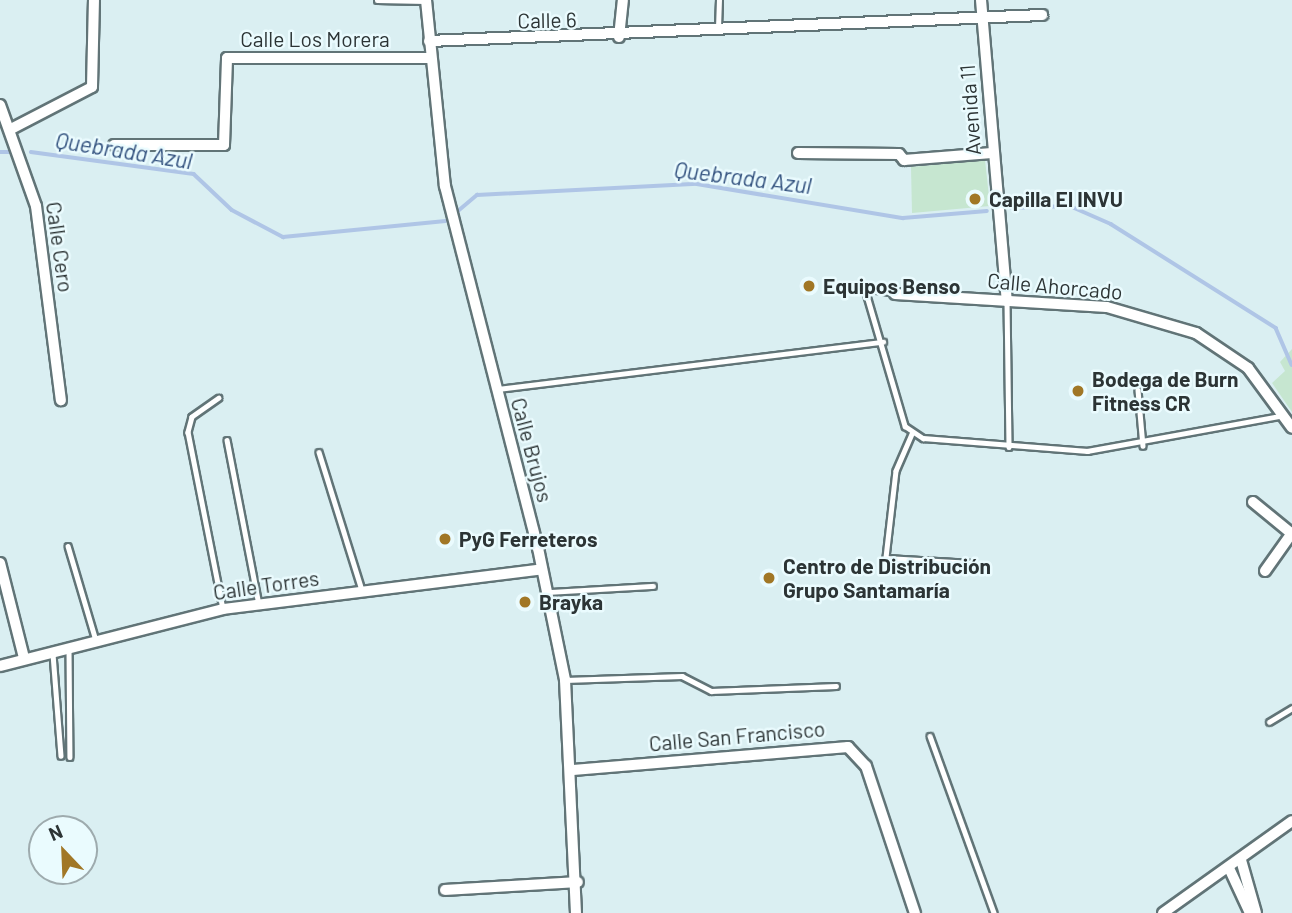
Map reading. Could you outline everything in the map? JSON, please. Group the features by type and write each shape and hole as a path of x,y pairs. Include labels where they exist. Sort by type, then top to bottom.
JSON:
{"street":[{"path":"11,129 92,87 94,0"},
{"path":"619,37 623,0"},
{"name":"Avenida 11","path":"981,0 992,153 1007,301"},
{"name":"Calle Brujos","path":"426,1 445,187 542,569 565,680 573,770 578,882 576,913"},
{"name":"Calle 6","path":"429,41 619,37 1042,15"},
{"name":"Calle Los Morera","path":"114,145 224,145 227,58 431,58"},
{"name":"Calle Cero","path":"0,106 11,129 36,206 61,400"},
{"path":"798,153 899,154 904,160 992,153"},
{"name":"Calle Ahorcado","path":"895,293 1107,307 1196,333 1248,368 1292,428"},
{"path":"1253,502 1292,534 1265,570"},
{"path":"0,563 24,658"},
{"name":"Calle Torres","path":"0,666 95,637 223,609 542,569"},
{"name":"Calle San Francisco","path":"573,770 848,747 866,766 915,913"},
{"path":"1163,913 1241,860 1292,821"},
{"path":"1241,860 1253,913"},
{"path":"1229,868 1253,913"},
{"path":"445,890 578,882"}],"lane":[{"path":"377,0 426,1"},
{"path":"717,32 719,0"},
{"path":"895,293 865,289 912,434 896,471 886,558 972,563"},
{"path":"1007,301 1009,447"},
{"path":"496,389 883,342"},
{"path":"1138,390 1143,446"},
{"path":"219,398 192,417 188,432 223,609"},
{"path":"912,434 1009,447 1087,451 1143,446 1280,415"},
{"path":"227,440 260,604"},
{"path":"319,452 362,591"},
{"path":"68,546 95,637"},
{"path":"547,592 653,586"},
{"path":"69,645 70,757"},
{"path":"53,650 61,756"},
{"path":"565,680 681,676 711,691 836,686"},
{"path":"1269,722 1292,708"},
{"path":"930,736 994,913"}],"green space":[{"path":"985,160 990,206 912,213 911,167"},
{"path":"1292,349 1292,412 1272,383 1285,371 1280,362"}],"waterway":[{"name":"Quebrada Azul","path":"0,152 9,152"},
{"name":"Quebrada Azul","path":"31,152 194,174 232,210 283,237 445,221"},
{"name":"Quebrada Azul","path":"458,211 477,195 697,184 903,218 987,211"},
{"name":"Quebrada Azul","path":"1011,208 1070,206 1111,224 1276,328 1292,365"}],"place":[{"name":"Capilla El INVU","path":"975,199"},
{"name":"Equipos Benso","path":"809,286"},
{"name":"Bodega de Burn Fitness CR","path":"1078,391"},
{"name":"PyG Ferreteros","path":"445,539"},
{"name":"Centro de Distribución Grupo Santamaría","path":"769,578"},
{"name":"Brayka","path":"525,602"}]}
